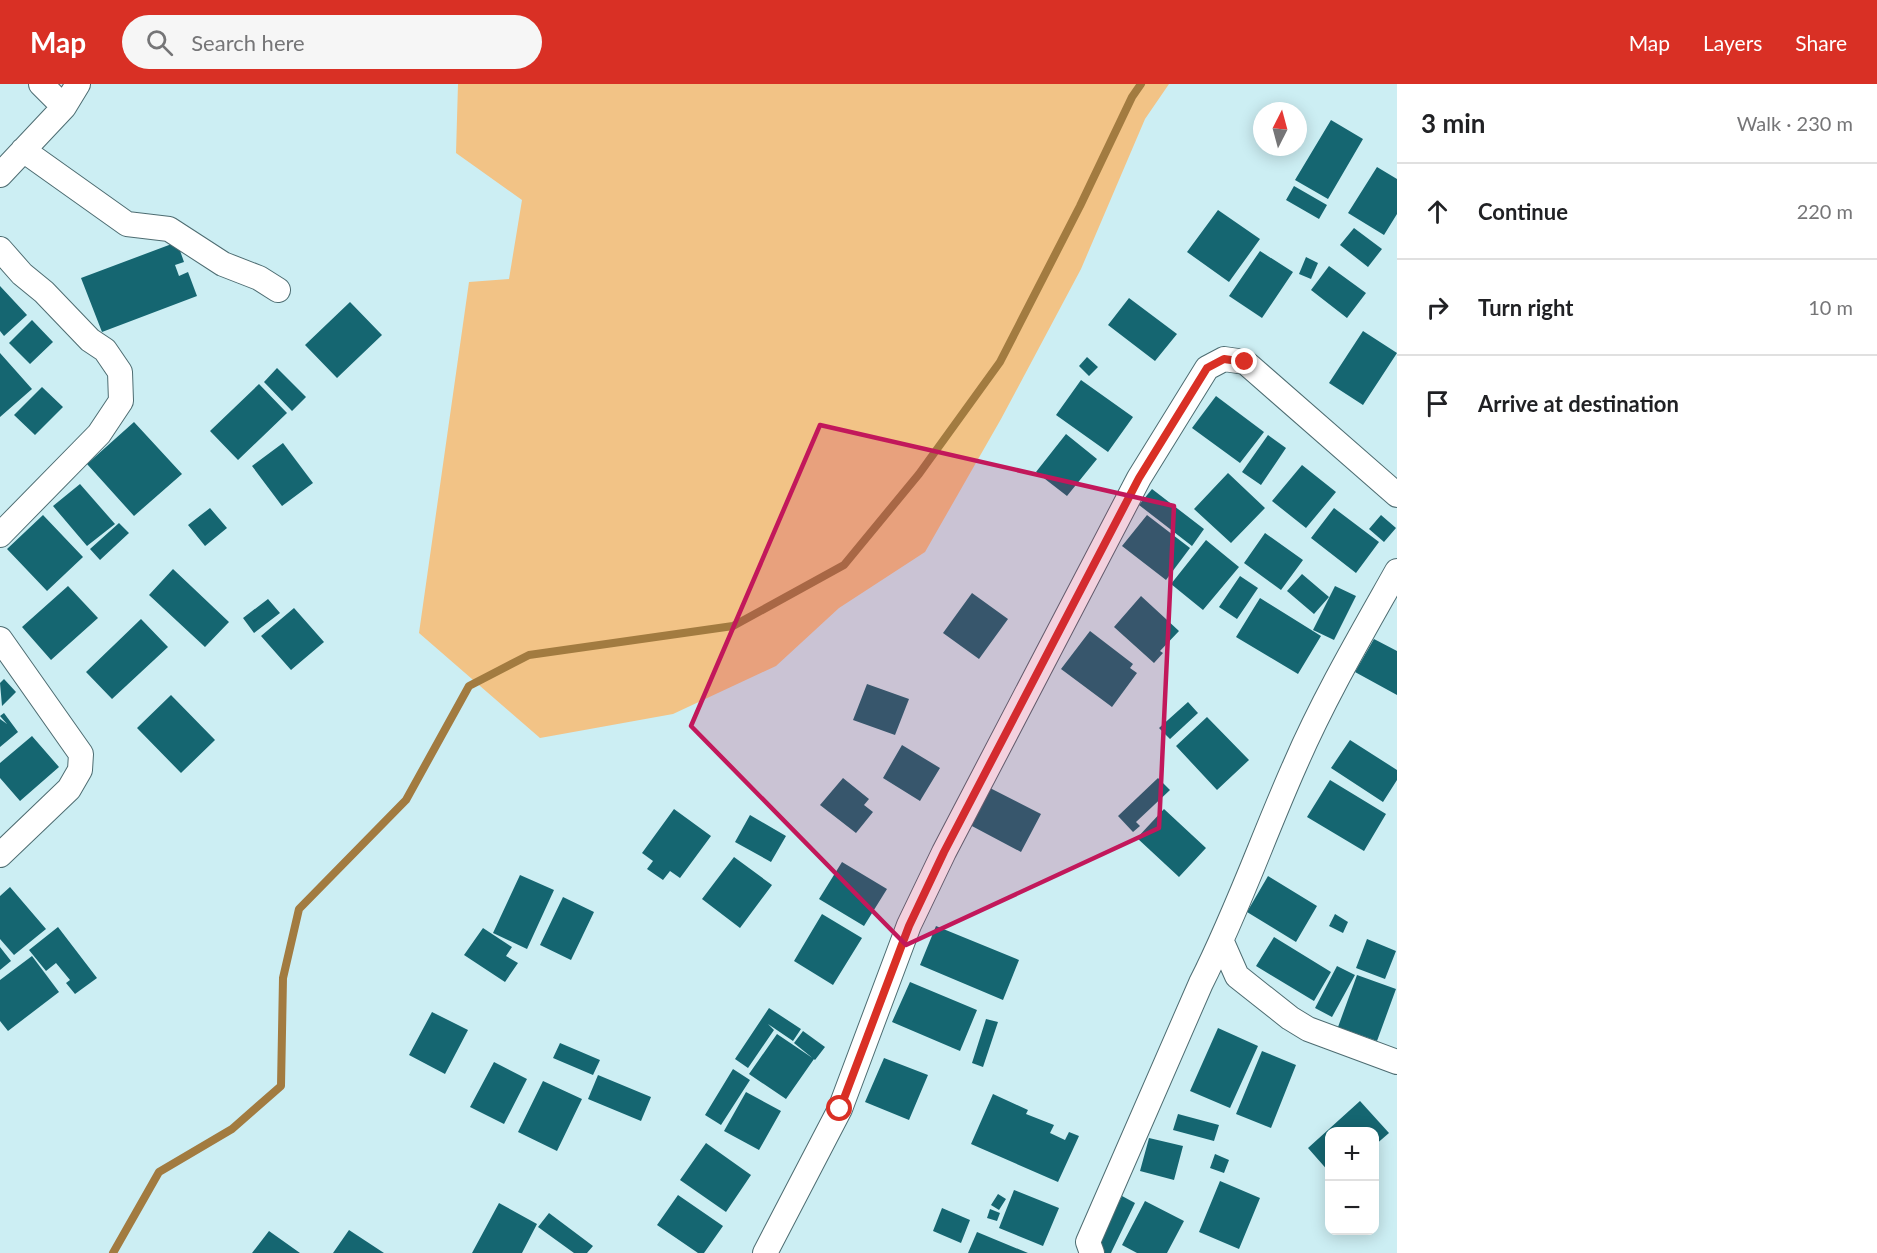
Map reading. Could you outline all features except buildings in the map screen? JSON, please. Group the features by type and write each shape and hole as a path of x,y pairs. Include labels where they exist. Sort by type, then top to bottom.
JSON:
{"street":[{"path":"41,84 64,107"},
{"path":"0,175 64,107 78,84"},
{"path":"23,150 127,224 169,229 223,264 259,278 278,290"},
{"path":"0,249 22,274 44,292 90,340 105,350 120,372 121,401 99,434 0,535"},
{"path":"765,1253 840,1109 909,926 944,852 1139,478 1207,368 1224,359 1245,362 1397,495"},
{"path":"1092,1253 1088,1242 1201,983 1222,942 1295,765 1326,698 1397,571"},
{"path":"0,639 81,754 80,770 69,789 0,855"},
{"path":"1222,942 1238,976 1290,1018 1308,1029 1397,1062"},
{"path":"1201,983 1238,976"}],"highlighted area":[{"path":"820,425 1174,506 1159,828 906,945 691,726"}],"shaded area":[{"path":"458,84 1169,84 1145,119 1081,269 1001,419 925,552 839,608 776,666 673,714 540,738 419,633 469,282 509,279 522,200 456,153"}],"waterway":[{"path":"113,1253 159,1172 232,1129 281,1086 283,978 299,909 406,800 469,686 529,655 733,626 844,565 919,474 1000,362 1080,206 1132,97 1141,84"}],"route":[{"path":"840,1109 909,926 944,852 1005,731 1139,478 1207,368 1224,359 1245,362"}]}
